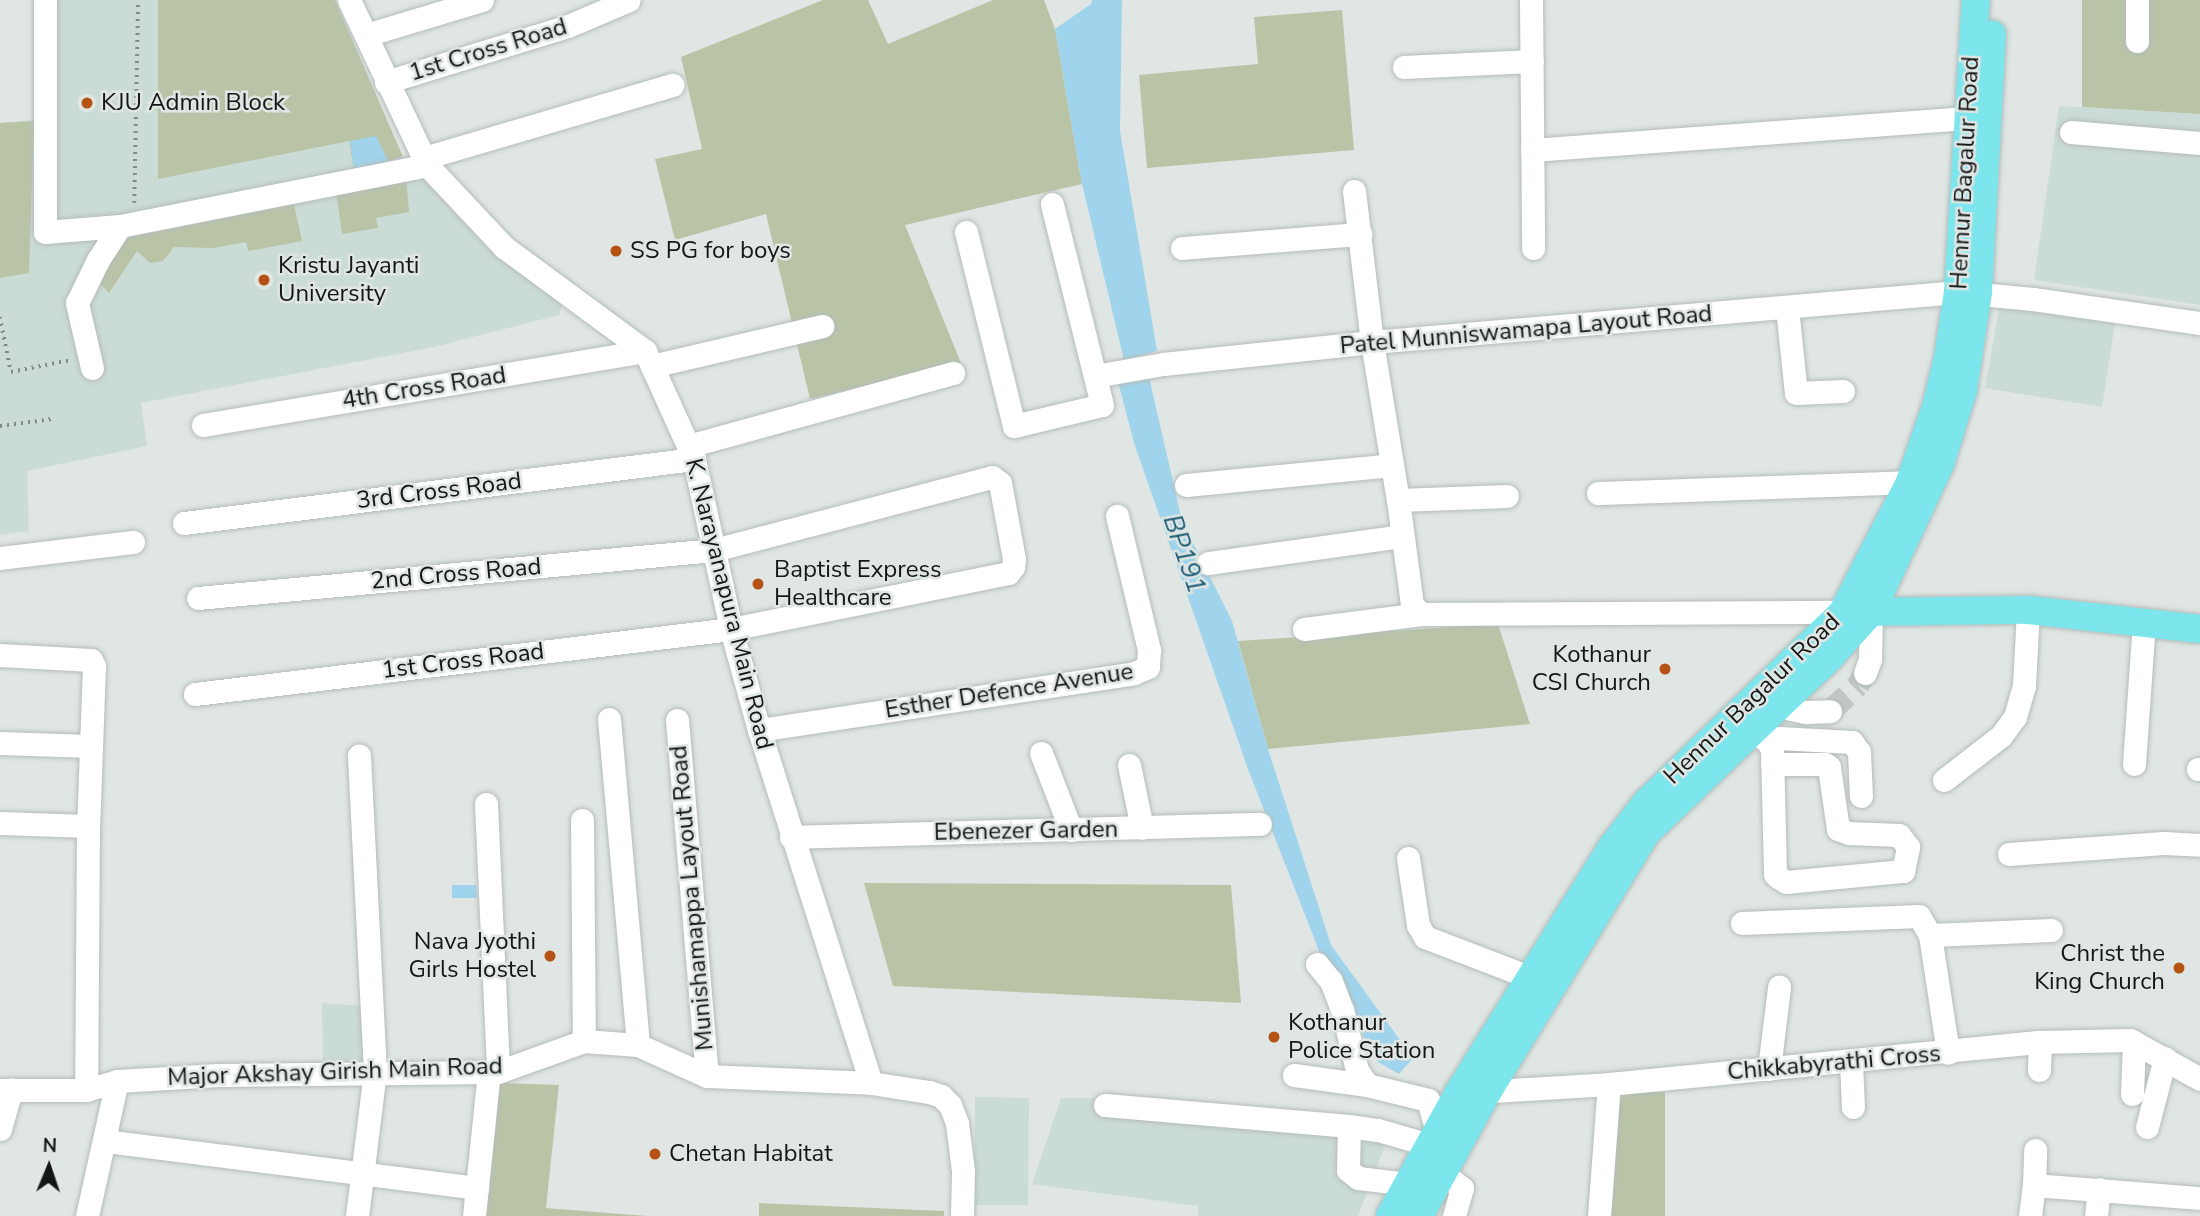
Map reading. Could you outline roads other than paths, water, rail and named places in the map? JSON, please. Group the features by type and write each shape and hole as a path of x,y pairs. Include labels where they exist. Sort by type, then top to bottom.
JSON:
{"main road":[{"name":"Hennur Bagalur Road","path":"1424,1174 1459,1093 1613,845 1646,803 1757,738 1777,706 1829,658 1940,464 1964,390 1968,292 1967,118 1976,0"},
{"name":"Hennur Bagalur Road","path":"1390,1216 1488,1091 1646,833 1757,738 1857,612 1910,482 1968,292 1994,0"},
{"path":"1857,612 2028,610 2200,629"}],"street":[{"path":"45,0 42,229 47,232 127,224 425,162 672,85"},
{"name":"K. Narayanapura Main Road","path":"349,0 425,162 503,247 649,359 691,453 731,629 759,730 871,1083"},
{"path":"366,36 482,0"},
{"name":"1st Cross Road","path":"386,82 568,26 629,0"},
{"path":"1531,0 1533,248"},
{"path":"2137,0 2137,41"},
{"path":"1405,67 1532,61"},
{"path":"1532,150 1967,118"},
{"path":"2071,132 2200,143"},
{"path":"1354,191 1372,342 1412,605 1421,614"},
{"path":"966,232 1014,426 1102,405 1105,374 1052,204"},
{"path":"84,364 77,303 98,260 127,224"},
{"path":"1182,248 1360,234"},
{"name":"Patel Munniswamapa Layout Road","path":"1105,374 1372,342 1968,292 2200,323"},
{"path":"1787,308 1796,393 1843,391"},
{"name":"4th Cross Road","path":"203,425 649,359 822,326"},
{"name":"3rd Cross Road","path":"184,523 691,453 953,373"},
{"path":"1186,485 1392,465"},
{"name":"2nd Cross Road","path":"198,598 714,550 980,479 992,477 1000,483 1014,559 1013,567 1008,573 731,629"},
{"path":"1598,493 1910,482"},
{"path":"1398,500 1507,496"},
{"name":"Esther Defence Avenue","path":"759,730 1134,673 1148,667 1149,650 1117,516"},
{"path":"1208,563 1402,536"},
{"path":"0,558 133,542"},
{"path":"1944,780 2001,736 2015,718 2024,686 2028,610"},
{"path":"1304,629 1421,614 1857,612 1870,659 1866,673"},
{"path":"2134,764 2144,622"},
{"name":"1st Cross Road","path":"195,694 731,629"},
{"path":"0,655 91,660 94,666 88,826 86,1090"},
{"path":"1777,706 1806,712 1830,711"},
{"path":"609,719 638,1045"},
{"name":"Munishamappa Layout Road","path":"677,720 707,1076"},
{"path":"1757,738 1829,767 1838,829 1842,832 1899,835 1908,847 1903,871 1885,875 1781,880 1775,874 1757,738"},
{"path":"1757,738 1852,742 1859,752 1861,796"},
{"path":"0,743 90,746"},
{"path":"1041,754 1071,830"},
{"path":"357,1216 375,1072 359,755"},
{"path":"1129,765 1142,828"},
{"path":"474,1216 494,1072 486,804"},
{"path":"582,820 584,1041"},
{"path":"0,824 88,826"},
{"name":"Ebenezer Garden","path":"791,837 1260,824"},
{"path":"2009,854 2164,843 2200,845"},
{"path":"1408,858 1418,925 1425,937 1532,978"},
{"path":"1742,923 1919,916 1930,935 1948,1053"},
{"path":"1930,935 2051,930"},
{"path":"1317,964 1331,981 1342,1009 1357,1070 1367,1085"},
{"path":"1769,1069 1779,987"},
{"name":"Major Akshay Girish Main Road","path":"6,1090 86,1090 117,1082 218,1068 494,1072 584,1041 638,1045 707,1076 871,1083"},
{"path":"2039,1070 2040,1042"},
{"name":"Chikkabyrathi Cross","path":"1459,1093 1609,1084 2040,1042 2134,1042 2199,1076"},
{"path":"2133,1094 2134,1042"},
{"path":"2147,1127 2165,1058"},
{"path":"1851,1062 1853,1107"},
{"path":"1294,1075 1367,1085 1428,1100 1424,1174"},
{"path":"87,1216 106,1141 117,1082"},
{"path":"871,1083 929,1092 941,1096 950,1105 957,1123 961,1159 962,1216"},
{"path":"1599,1216 1609,1084"},
{"path":"0,1129 6,1090"},
{"path":"1105,1105 1377,1130 1424,1174 1462,1188 1454,1216"},
{"path":"1349,1126 1348,1170 1357,1178 1424,1174"},
{"path":"106,1141 477,1188"},
{"path":"2030,1216 2035,1150"},
{"path":"2034,1185 2200,1198"},
{"path":"2096,1216 2099,1189"}],"water":[{"path":"1092,0 1122,0 1120,131 1157,351 1124,360 1082,184 1055,29 1091,4"},
{"path":"376,136 388,161 354,170 350,141"},
{"name":"BP191","path":"1149,377 1182,521 1232,621 1268,749 1331,945 1413,1058 1399,1074 1378,1062 1323,961 1248,769 1135,446 1118,382"},
{"path":"452,885 476,885 477,898 452,898"}],"tunnel":[{"path":"1830,711 1858,685 1865,673"}],"place":[{"name":"KJU Admin Block","path":"87,103"},
{"name":"SS PG for boys","path":"616,251"},
{"name":"Kristu Jayanti University","path":"264,280"},
{"name":"Baptist Express Healthcare","path":"758,584"},
{"name":"Kothanur CSI Church","path":"1665,669"},
{"name":"Nava Jyothi Girls Hostel","path":"550,956"},
{"name":"Christ the King Church","path":"2179,968"},
{"name":"Kothanur Police Station","path":"1274,1037"},
{"name":"Chetan Habitat","path":"655,1154"}]}
